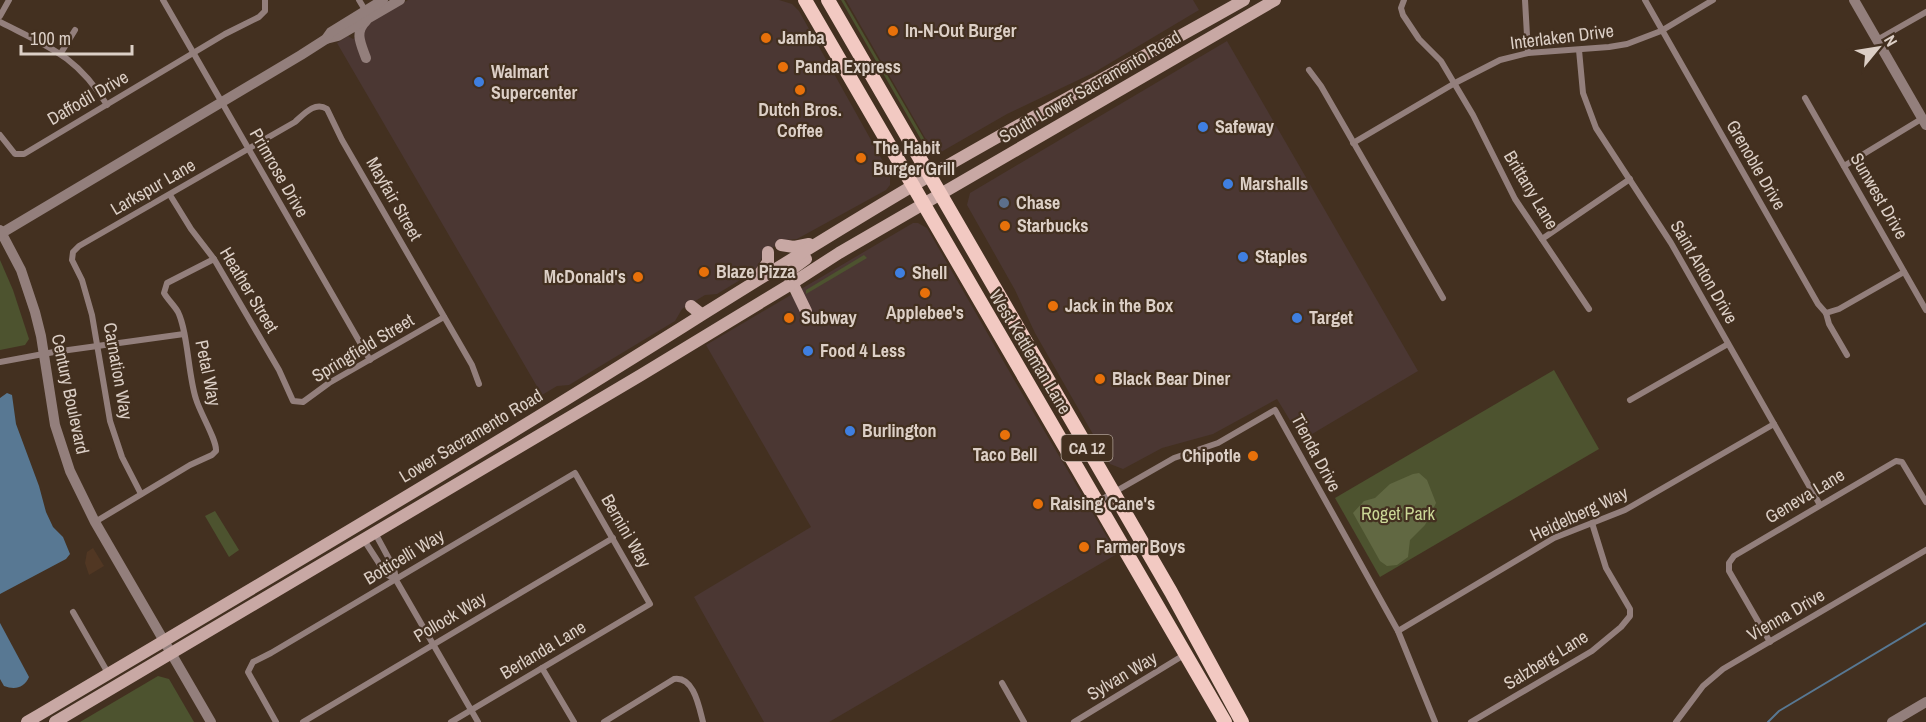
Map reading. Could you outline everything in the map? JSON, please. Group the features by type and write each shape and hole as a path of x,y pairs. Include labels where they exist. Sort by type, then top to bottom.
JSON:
{"main road":[{"name":"West Kettleman Lane","path":"805,0 1225,722"},
{"name":"West Kettleman Lane","path":"828,0 1113,492 1242,722"},
{"name":"South Lower Sacramento Road","path":"930,176 1011,128 1098,83 1244,0"},
{"name":"South Lower Sacramento Road","path":"922,204 1275,0"},
{"name":"Lower Sacramento Road","path":"27,722 448,471 697,307 748,285 930,176"},
{"name":"Lower Sacramento Road","path":"55,722 791,285 839,253 922,204"},
{"path":"781,245 794,247 806,245 830,236"},
{"path":"806,311 791,285 789,276 791,270 822,248 830,236"},
{"path":"748,285 759,276 768,262 768,252"}],"street":[{"path":"0,16 9,0"},
{"name":"Primrose Drive","path":"163,0 370,360"},
{"name":"Daffodil Drive","path":"0,135 12,151 19,155 28,152 240,25 259,17 266,11 265,0"},
{"path":"359,0 367,15"},
{"path":"338,36 383,0"},
{"path":"326,39 331,32 400,0"},
{"name":"Brittany Lane","path":"1404,0 1401,8 1403,15 1419,39 1438,57 1455,83 1512,193 1589,309"},
{"path":"1525,0 1528,53"},
{"name":"Grenoble Drive","path":"1645,0 1818,304 1827,313 1829,324 1847,355"},
{"name":"Interlaken Drive","path":"1353,143 1455,83 1500,60 1528,53 1627,44 1661,31 1713,0"},
{"path":"1844,166 1925,120 1854,0"},
{"path":"1876,40 1926,12"},
{"path":"1,232 326,39 351,35 366,58 358,34 367,15"},
{"path":"0,22 61,54 83,71 107,105"},
{"path":"61,54 75,30"},
{"name":"Saint Anton Drive","path":"1579,50 1583,93 1592,120 1671,243 1820,505"},
{"path":"1309,70 1321,86 1443,298"},
{"name":"Sunwest Drive","path":"1805,98 1926,310"},
{"name":"Mayfair Street","path":"248,149 295,122 315,106 327,109 342,140 472,365 479,384"},
{"name":"Larkspur Lane","path":"73,252 79,246 248,149"},
{"path":"1542,239 1630,179"},
{"name":"Heather Street","path":"171,195 191,229 214,259 279,370 290,396 297,402"},
{"name":"Century Boulevard","path":"1,232 28,290 44,354 52,409 70,471 95,522 212,722"},
{"name":"Carnation Way","path":"73,252 72,260 82,280 90,305 105,402 112,429 122,457 141,494"},
{"name":"Petal Way","path":"141,494 216,451 215,442 203,420 190,381 184,334 178,312 167,298 165,288 172,280 214,259"},
{"path":"1827,313 1839,309 1904,272"},
{"name":"Springfield Street","path":"297,402 303,402 329,383 444,317"},
{"path":"0,362 184,334"},
{"path":"1630,400 1728,344"},
{"name":"Tienda Drive","path":"1097,502 1174,458 1218,443 1275,411 1398,631 1435,722"},
{"name":"Heidelberg Way","path":"1398,631 1554,538 1632,506 1774,424"},
{"name":"Geneva Lane","path":"1770,642 1729,571 1729,563 1734,556 1892,462 1899,461 1906,467 1926,502"},
{"name":"Bernini Way","path":"575,473 650,604"},
{"name":"Botticelli Way","path":"276,722 248,672 253,662 575,473"},
{"path":"95,522 141,494"},
{"name":"Salzberg Lane","path":"1471,722 1592,651 1621,627 1630,616 1630,609 1606,568 1592,523"},
{"path":"369,536 386,574 396,580"},
{"path":"369,536 394,567 396,580 478,722"},
{"name":"Pollock Way","path":"303,722 613,538"},
{"name":"Vienna Drive","path":"1676,722 1712,677 1926,550"},
{"name":"Berlanda Lane","path":"451,722 650,604"},
{"path":"73,612 108,674"},
{"name":"Sylvan Way","path":"1074,722 1184,655"},
{"path":"542,668 574,722"},
{"path":"604,722 675,679 681,678 691,688 703,722"},
{"path":"1002,683 1024,722"},
{"path":"1892,722 1926,702"}],"shaded area":[{"path":"408,0 779,0 792,4 799,11 890,174 890,185 886,190 797,239 786,240 765,252 755,271 717,294 705,295 682,309 675,321 569,385 557,386 542,395 337,43 348,36 353,39 360,34 363,26"},
{"path":"846,0 1193,0 1199,10 1095,72 1007,114 941,152 932,150"},
{"path":"1227,41 1418,371 1302,440 1277,399 1213,434 1162,448 1123,469 1110,464 1035,333 1015,290 967,205 970,193"},
{"path":"913,223 927,228 1117,554 829,722 764,722 694,597 811,527 706,345"},
{"path":"93,548 104,566 89,575 85,563 87,552"}],"green space":[{"path":"841,0 844,0 930,149 927,150"},
{"path":"864,255 867,258 806,294 806,290"},
{"path":"0,260 13,290 29,339 25,345 0,350"},
{"name":"Roget Park","path":"1554,370 1599,449 1380,577 1335,498"},
{"path":"1419,473 1427,480 1436,503 1425,525 1410,540 1408,557 1397,565 1387,566 1380,561 1353,513 1364,501 1375,498 1390,484"},
{"path":"215,511 239,550 229,557 205,516"},
{"path":"158,676 169,679 194,722 80,722"}],"water":[{"path":"7,393 12,395 16,424 46,512 53,527 63,537 70,554 66,559 0,594 0,398"},
{"path":"0,623 29,677 25,684 19,687 4,686 0,679"}],"waterway":[{"path":"1768,722 1779,711 1926,623"}],"place":[{"name":"In-N-Out Burger","path":"893,31"},
{"name":"Jamba","path":"766,38"},
{"name":"Panda Express","path":"783,67"},
{"name":"Walmart Supercenter","path":"479,82"},
{"name":"Dutch Bros. Coffee","path":"800,90"},
{"name":"Safeway","path":"1203,127"},
{"name":"The Habit Burger Grill","path":"861,158"},
{"name":"Marshalls","path":"1228,184"},
{"name":"Chase","path":"1004,203"},
{"name":"Starbucks","path":"1005,226"},
{"name":"Staples","path":"1243,257"},
{"name":"Blaze Pizza","path":"704,272"},
{"name":"Shell","path":"900,273"},
{"name":"McDonald's","path":"638,277"},
{"name":"Applebee's","path":"925,293"},
{"name":"Jack in the Box","path":"1053,306"},
{"name":"Subway","path":"789,318"},
{"name":"Target","path":"1297,318"},
{"name":"Food 4 Less","path":"808,351"},
{"name":"Black Bear Diner","path":"1100,379"},
{"name":"Burlington","path":"850,431"},
{"name":"Taco Bell","path":"1005,435"},
{"name":"Chipotle","path":"1253,456"},
{"name":"Raising Cane's","path":"1038,504"},
{"name":"Farmer Boys","path":"1084,547"}]}
